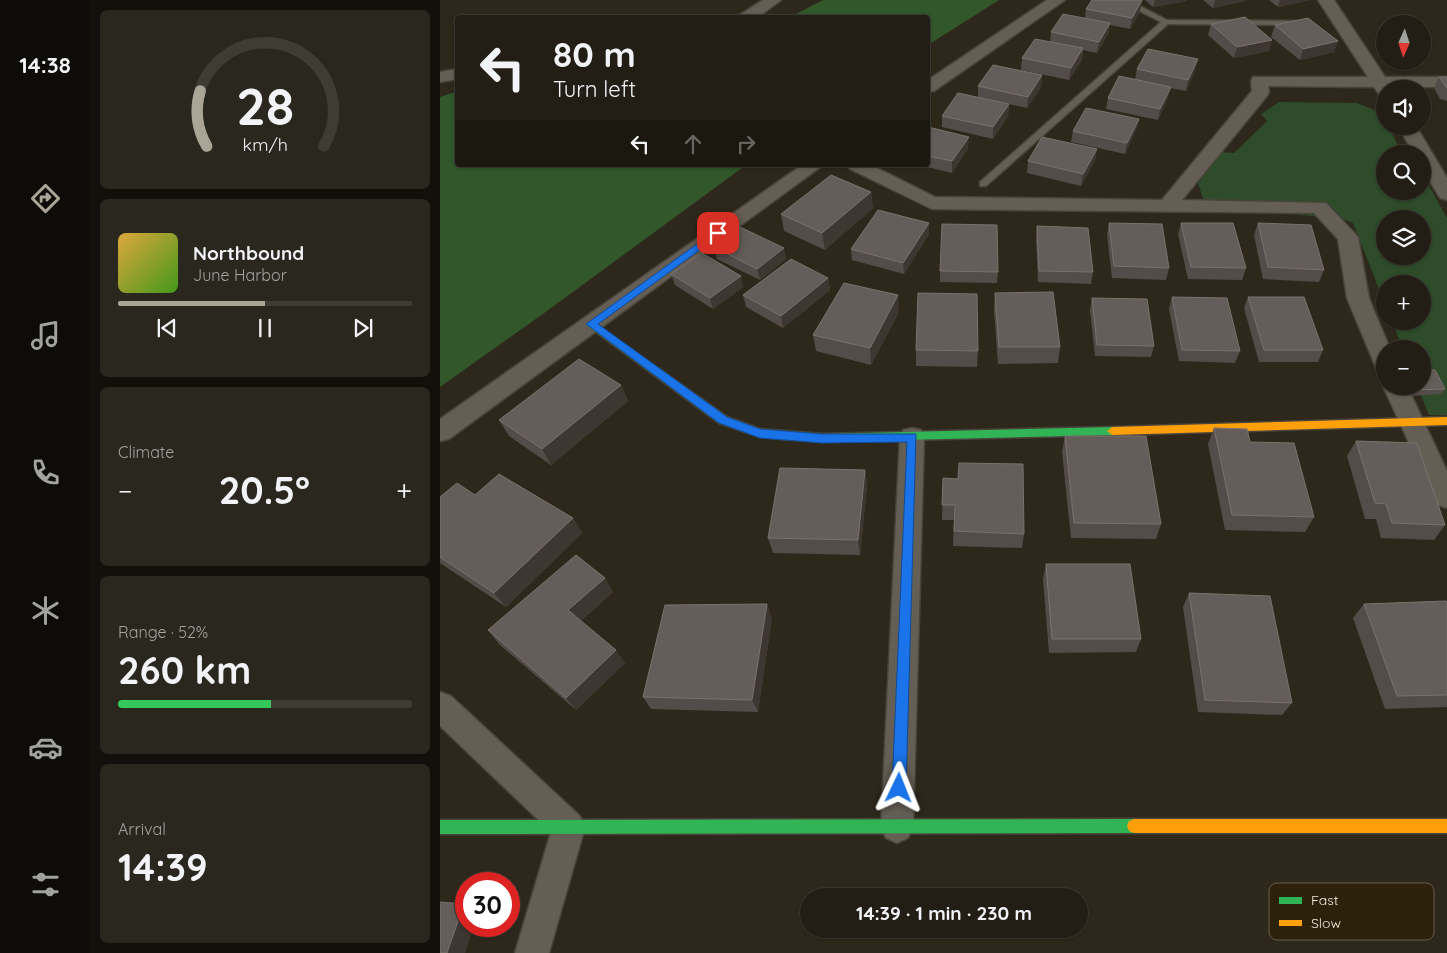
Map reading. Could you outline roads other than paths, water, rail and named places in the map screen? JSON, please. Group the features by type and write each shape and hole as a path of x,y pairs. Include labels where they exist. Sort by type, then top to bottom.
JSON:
{"street":[{"path":"750,15 773,0"},
{"path":"930,86 1057,0"},
{"path":"1326,0 1379,80"},
{"path":"440,77 455,74"},
{"path":"1167,206 1261,92 1259,81 1376,86"},
{"path":"1431,83 1447,82"},
{"path":"1412,135 1447,194"},
{"path":"440,432 811,167"},
{"path":"861,167 932,203 1319,207 1348,237 1358,298 1376,341"},
{"path":"591,324 723,420 760,433 822,438 912,437 1447,421"},
{"path":"1399,395 1447,498"},
{"path":"897,827 912,437"},
{"path":"440,706 569,827"},
{"path":"440,828 1447,826"},
{"path":"532,953 569,827"}],"lane":[{"path":"1122,0 1166,22 1300,23"},
{"path":"984,184 1166,22"}]}
